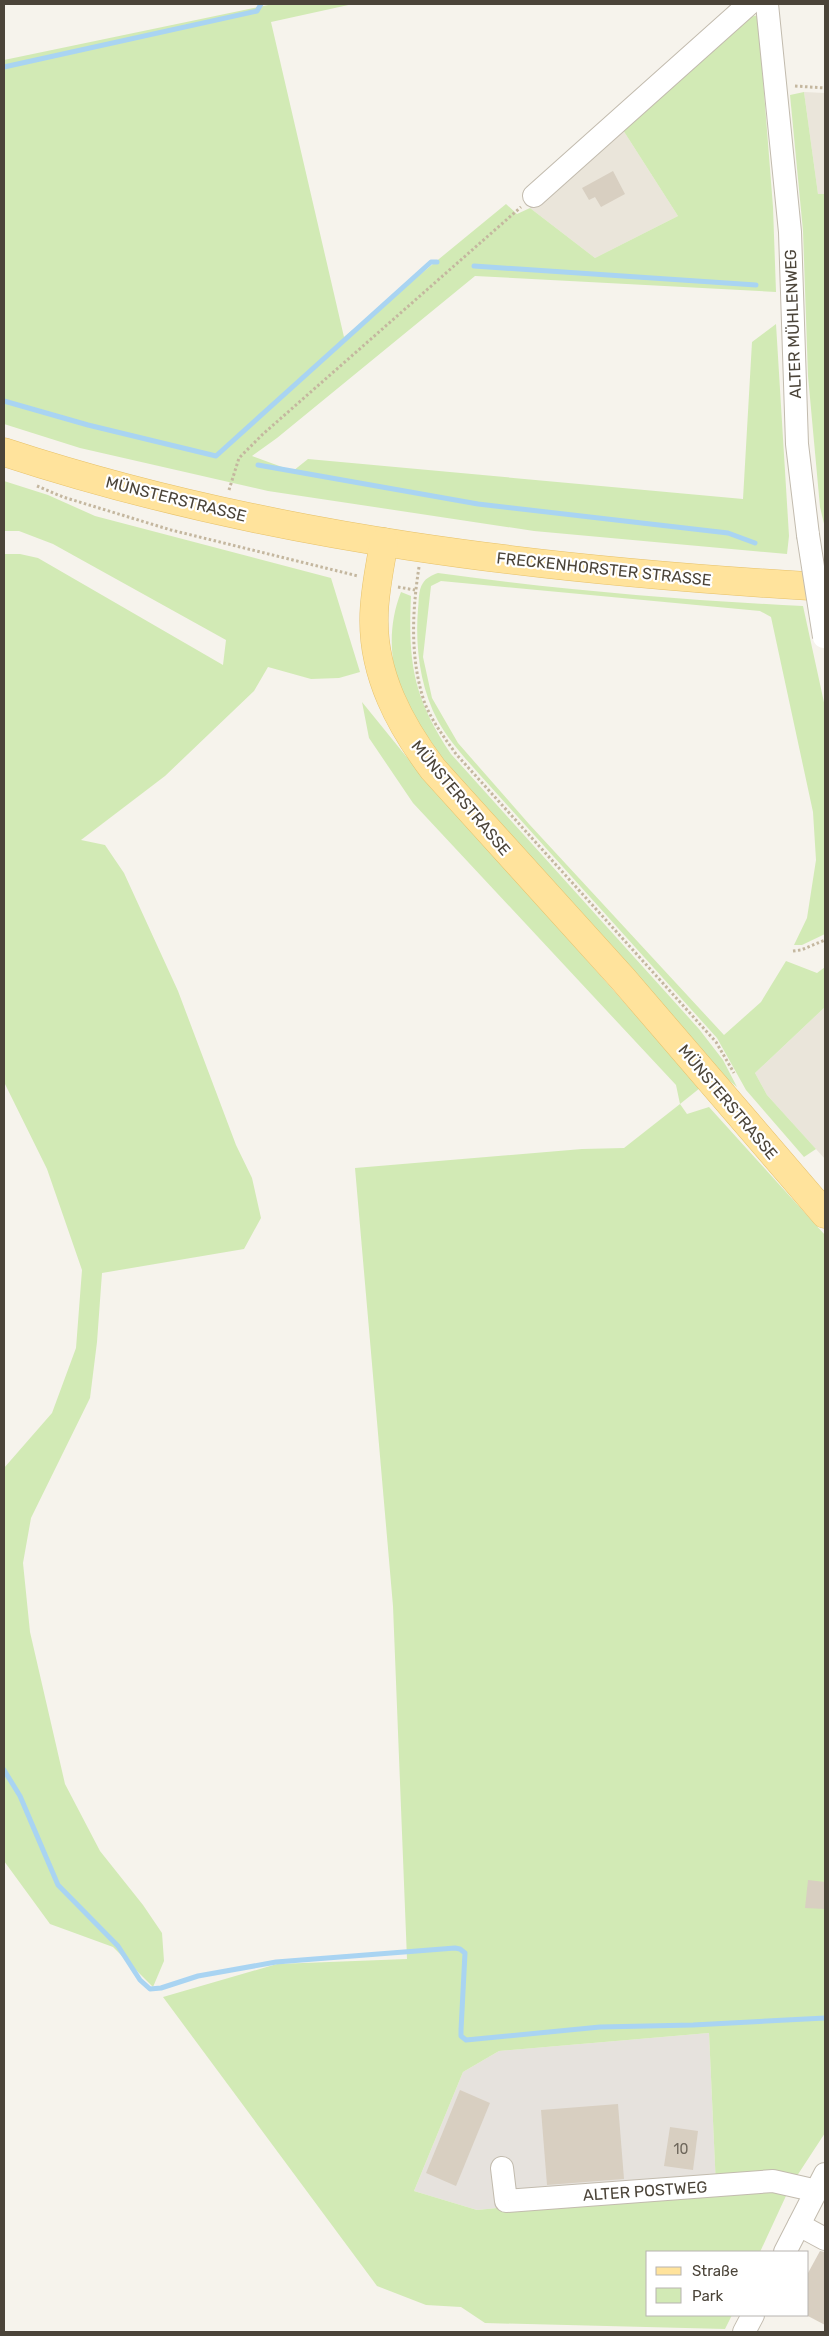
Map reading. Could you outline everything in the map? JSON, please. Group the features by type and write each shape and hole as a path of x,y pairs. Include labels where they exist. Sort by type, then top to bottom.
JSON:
{"main road":[{"name":"MÜNSTERSTRASSE","path":"4,452 51,468 222,513 384,542 377,580 374,618 376,652 396,713 413,742 433,769 623,979 825,1214"},
{"name":"FRECKENHORSTER STRASSE","path":"384,542 630,574 825,587"}],"street":[{"path":"534,196 749,4"},
{"name":"ALTER MÜHLENWEG","path":"767,4 777,85 790,232 798,444 808,535 824,640"},
{"name":"ALTER POSTWEG","path":"502,2168 506,2201 773,2181 821,2183 786,2251"},
{"path":"799,2225 825,2239"},
{"path":"744,2332 752,2316"}],"path":[{"path":"777,85 825,88"},
{"path":"222,513 239,458 263,434 534,196"},
{"path":"29,483 63,497 171,530 342,574 377,580 416,590"},
{"path":"422,548 416,590 414,658 424,702 438,729 462,761 716,1042 735,1075"},
{"path":"793,951 801,950 825,940"}],"shaded area":[{"path":"804,92 825,93 825,194 818,194"},
{"path":"623,130 678,216 595,258 530,208"},
{"path":"825,1007 825,1159 767,1095 755,1073"},
{"path":"709,2033 716,2187 477,2210 414,2191 463,2072 499,2051"}],"green space":[{"path":"273,4 353,4 271,22 344,337 506,204 517,214 530,208 595,258 678,216 623,130 747,18 758,15 773,207 776,292 475,276 277,438 252,456 293,471 308,459 743,499 752,342 776,324 789,536 787,554 534,531 268,491 80,448 4,424 4,60"},
{"path":"804,92 818,194 825,194 825,528 820,507 808,376 803,231 790,95"},
{"path":"4,481 48,495 95,516 331,578 360,672 339,678 311,679 268,667 254,691 165,776 81,840 105,845 124,873 178,991 236,1145 252,1178 261,1218 244,1249 102,1273 97,1342 90,1398 31,1518 23,1563 30,1632 65,1784 100,1851 143,1905 162,1933 164,1961 153,1987 113,1947 50,1924 4,1861 4,1468 52,1413 76,1348 82,1270 47,1169 4,1082 4,554 20,554 38,558 223,665 226,640 53,544 19,531 4,531"},
{"path":"438,573 620,594 803,606 825,707 825,934 802,945 794,945 807,918 816,860 813,812 771,617 760,611 441,581 431,586 423,657 432,698 458,743 529,824 724,1035 761,1002 786,961 817,973 825,967 825,1007 755,1073 767,1095 816,1149 804,1157 746,1090 717,1038 474,769 442,728 432,708 423,681 417,638 420,589 426,580"},
{"path":"401,592 411,596 412,660 421,697 438,734 451,754 699,1029 723,1060 737,1087 705,1061 462,787 432,746 406,702 400,689 393,662 393,619"},
{"path":"362,702 405,755 700,1088 680,1104 676,1085 413,803 369,738"},
{"path":"680,1104 687,1114 709,1107 825,1235 825,2133 791,2185 760,2251 646,2251 646,2316 732,2316 725,2329 485,2323 461,2307 426,2305 377,2286 163,1997 277,1964 407,1959 393,1606 355,1168 582,1149 624,1148","holes":["709,2033 716,2187 477,2210 414,2191 463,2072 499,2051"]}],"building":[{"path":"613,171 625,194 601,207 595,197 589,200 582,188"},
{"path":"808,1880 825,1882 825,1909 805,1908"},
{"path":"460,2090 490,2103 456,2186 426,2173"},
{"path":"618,2104 624,2179 547,2185 541,2110"},
{"path":"670,2127 698,2131 693,2170 664,2166"},
{"path":"820,2251 825,2252 825,2325 808,2316 809,2271"}],"waterway":[{"path":"4,67 257,11 261,4"},
{"path":"4,401 88,425 216,456 431,262 437,262"},
{"path":"474,266 756,285"},
{"path":"258,465 478,504 728,533 755,543"},
{"path":"4,1770 20,1796 58,1885 118,1946 140,1980 150,1989 161,1988 198,1976 276,1962 455,1948 465,1953 461,2036 466,2040 600,2027 693,2025 825,2018"}]}
